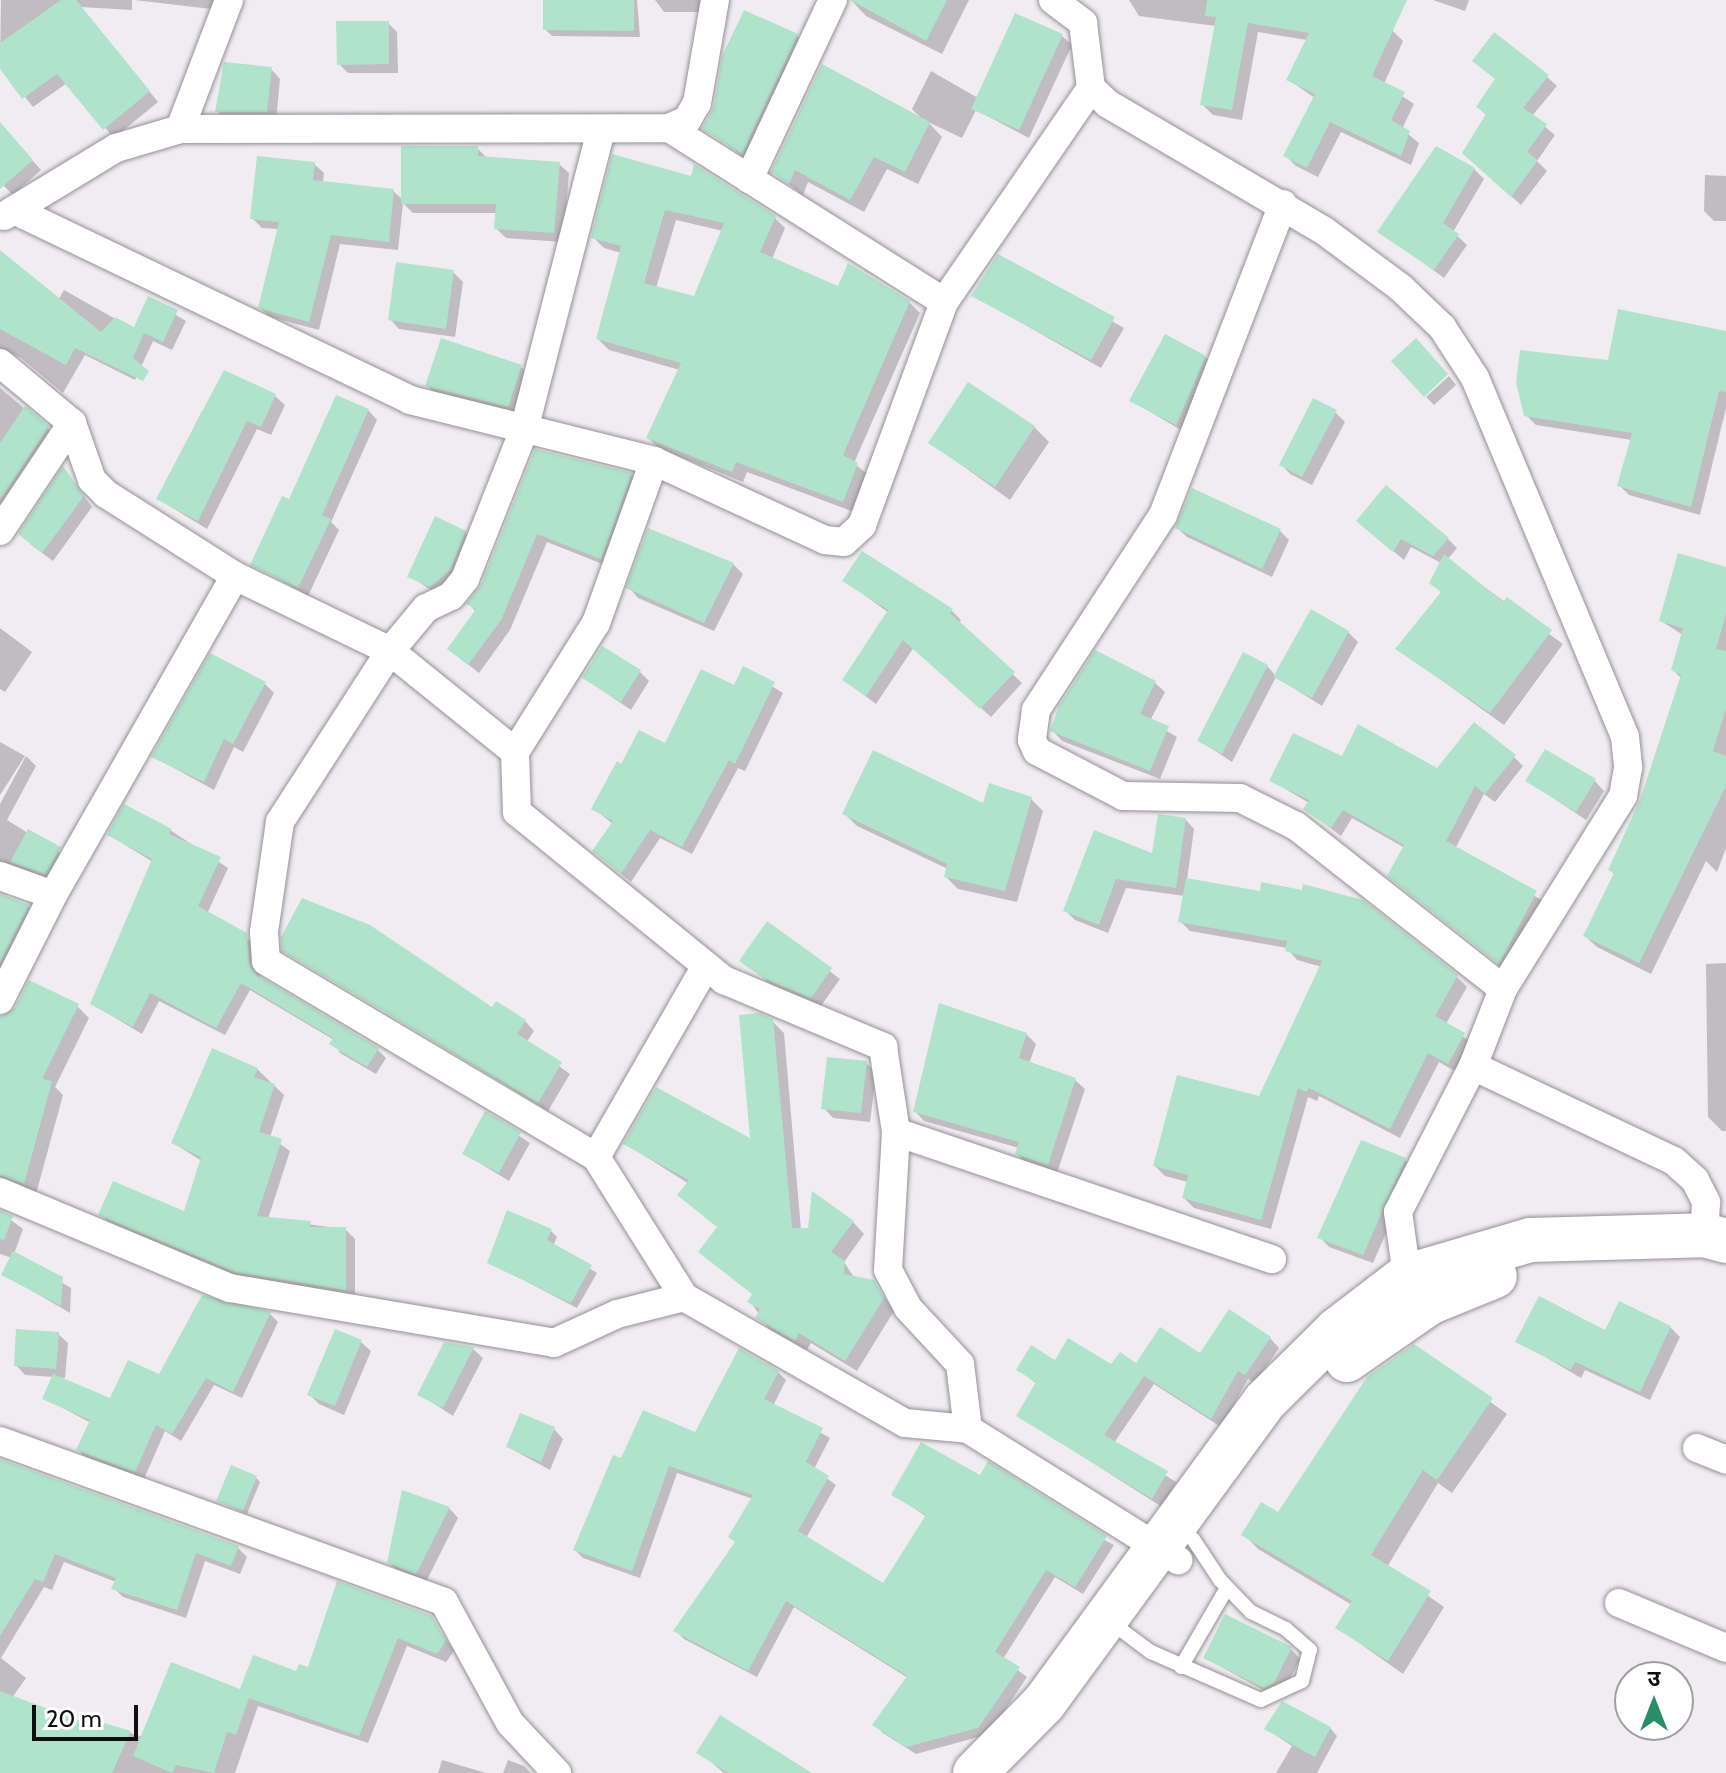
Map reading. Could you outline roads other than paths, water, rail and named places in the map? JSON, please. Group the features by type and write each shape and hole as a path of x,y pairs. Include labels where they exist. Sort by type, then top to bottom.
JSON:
{"main road":[{"path":"986,1772 1279,1426 1319,1384 1375,1337 1418,1290 1489,1278 1553,1260 1719,1247"},
{"path":"986,1772 1059,1721 1124,1632 1176,1549"}],"street":[{"path":"180,129 229,0"},
{"path":"7,214 116,148 180,129 669,128 687,120 697,103 715,0"},
{"path":"749,179 833,0"},
{"path":"7,214 410,400 654,461 825,540 855,536 944,302 1091,88 1086,12 1053,0"},
{"path":"1091,88 1108,104 1283,204 1401,288 1442,327 1475,378 1625,737 1628,768 1623,796 1503,989 1473,1066 1398,1212 1418,1290"},
{"path":"669,128 944,302"},
{"path":"601,130 524,430 465,579 451,596 426,608 390,651 280,822 264,932 266,961 596,1157 684,1297 905,1423 968,1429 1176,1549"},
{"path":"1283,204 1163,515 1036,710 1032,740 1037,751 1123,796 1240,798 1296,826 1503,989"},
{"path":"0,363 72,423 92,480 106,494 235,576 390,651 515,752"},
{"path":"0,531 72,423"},
{"path":"654,461 596,623 515,752 517,812 724,980 883,1047 896,1132 888,1270 908,1308 960,1364 968,1429"},
{"path":"0,1000 53,895 235,576"},
{"path":"0,876 53,895"},
{"path":"596,1157 706,966"},
{"path":"1473,1066 1674,1161 1695,1180 1706,1202 1719,1247"},
{"path":"896,1132 1272,1259"},
{"path":"0,1192 230,1288 554,1343 617,1314 684,1297"},
{"path":"0,1441 444,1602 510,1723 557,1773"},
{"path":"1697,1448 1726,1460"},
{"path":"1619,1603 1726,1648"}],"lane":[{"path":"1124,1632 1181,1667 1261,1700 1302,1681 1310,1650 1286,1629 1251,1612 1227,1588 1176,1549"},
{"path":"1181,1667 1227,1588"}]}
